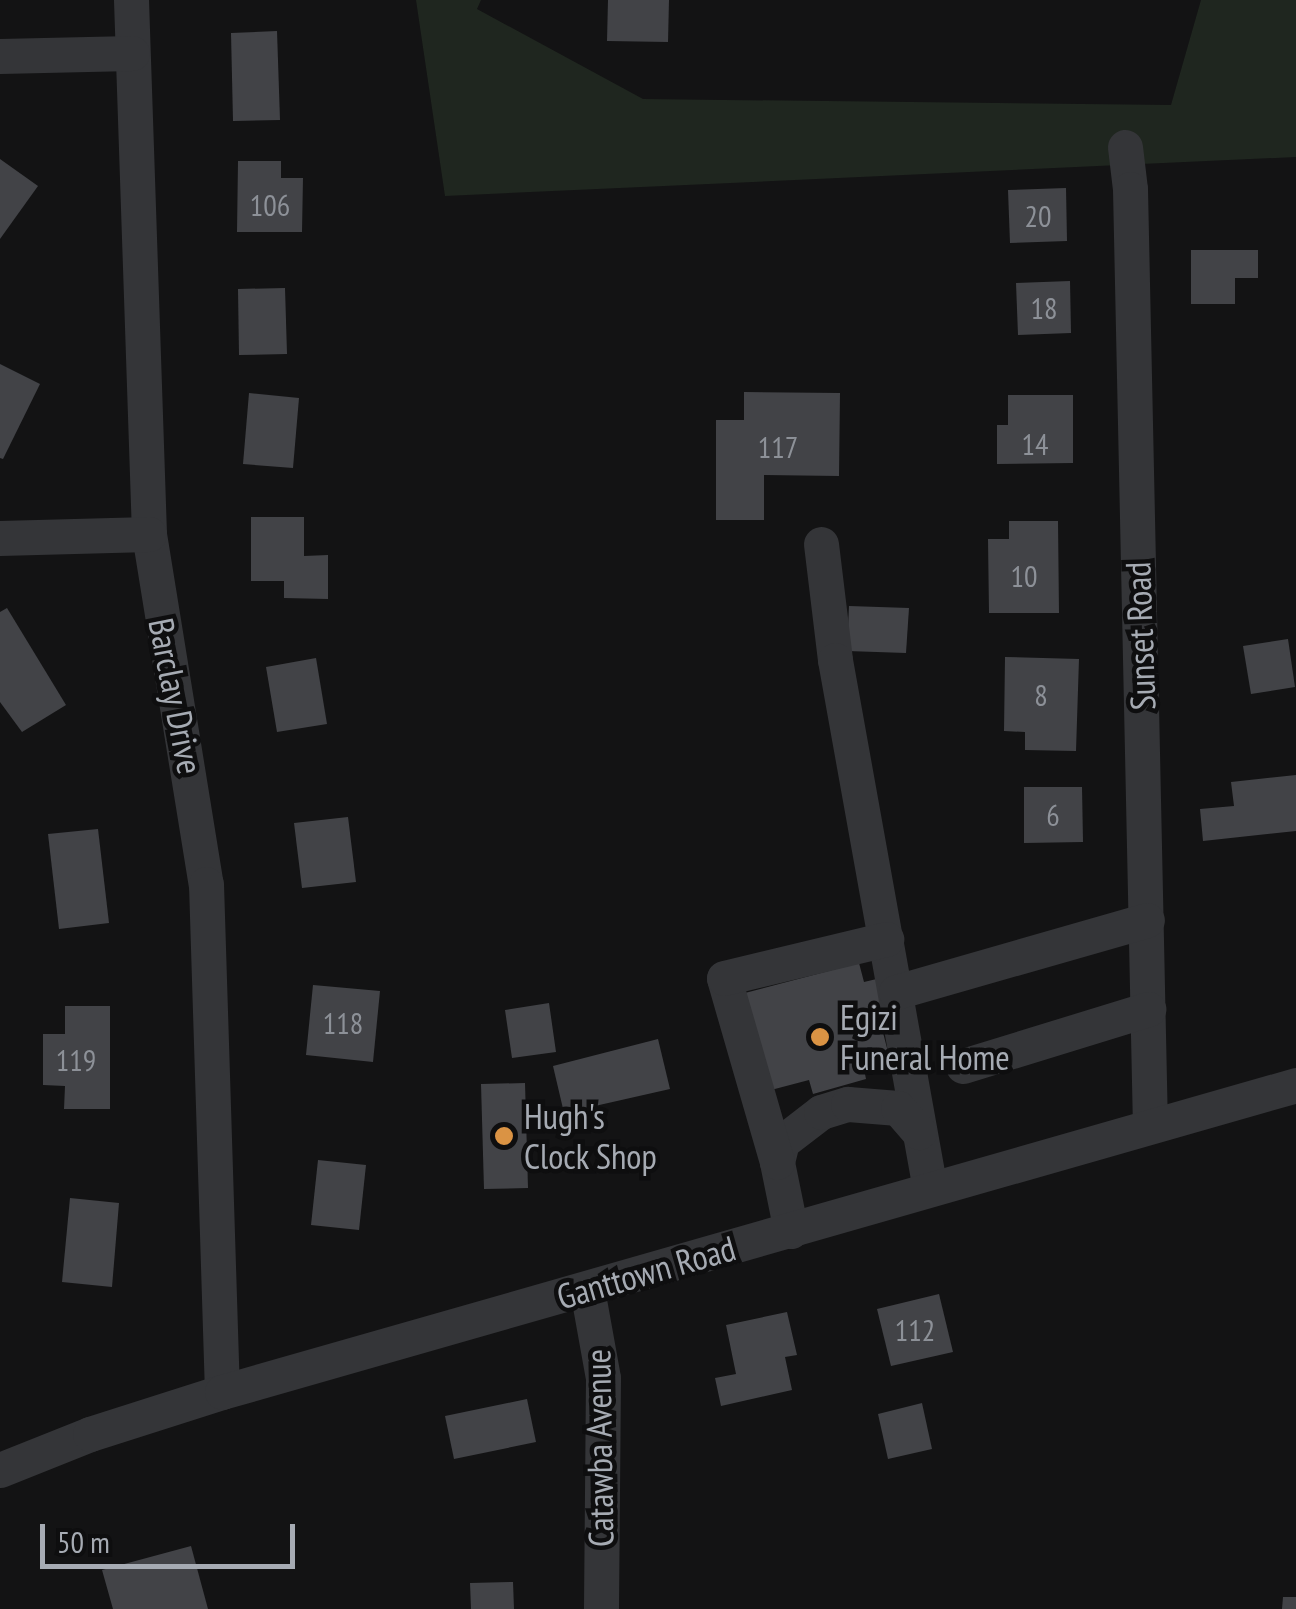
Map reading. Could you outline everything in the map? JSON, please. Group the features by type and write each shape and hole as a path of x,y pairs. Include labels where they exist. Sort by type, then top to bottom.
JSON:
{"street":[{"name":"Barclay Drive","path":"130,0 149,534 205,870 222,1392"},
{"path":"0,56 132,52"},
{"name":"Sunset Road","path":"1125,147 1130,189 1150,1126"},
{"path":"0,538 149,534"},
{"path":"821,544 835,660 930,1190"},
{"path":"896,992 1146,920"},
{"path":"791,1231 777,1162 724,978 886,939"},
{"path":"963,1066 1148,1010"},
{"name":"Ganttown Road","path":"0,1470 90,1434 222,1392 1296,1085"},
{"path":"777,1162 782,1142 820,1112 848,1104 898,1108 919,1132"},
{"name":"Catawba Avenue","path":"587,1289 603,1378 601,1609"}],"shaded area":[{"path":"416,0 481,0 477,9 643,99 1171,105 1201,0 1296,0 1296,157 445,196"}],"building":[{"path":"608,0 669,0 668,42 607,41"},
{"path":"277,31 280,120 233,121 231,33"},
{"path":"0,159 38,186 0,239"},
{"path":"238,161 281,161 281,178 303,178 302,232 237,232"},
{"path":"1066,188 1067,241 1010,243 1008,190"},
{"path":"1191,250 1258,250 1258,278 1235,278 1235,304 1191,304"},
{"path":"1070,281 1071,333 1018,335 1016,283"},
{"path":"285,288 287,354 239,355 238,289"},
{"path":"0,364 40,384 3,459 0,458"},
{"path":"744,392 840,393 839,476 764,475 764,520 716,520 716,420 744,420"},
{"path":"249,393 299,398 293,468 243,464"},
{"path":"1008,395 1073,395 1073,463 997,464 997,425 1008,425"},
{"path":"251,517 304,517 304,556 328,555 328,599 284,598 284,581 251,581"},
{"path":"1009,521 1058,521 1059,613 989,613 988,539 1009,539"},
{"path":"849,606 909,608 906,653 847,651"},
{"path":"7,608 66,705 22,732 0,702 0,612"},
{"path":"1288,639 1295,687 1251,694 1243,646"},
{"path":"1005,657 1079,659 1076,751 1025,750 1025,732 1004,731"},
{"path":"316,658 327,724 277,732 266,667"},
{"path":"1296,775 1296,831 1203,841 1200,809 1234,806 1231,782"},
{"path":"1024,787 1082,787 1083,842 1024,843"},
{"path":"348,817 356,882 302,888 294,823"},
{"path":"98,829 109,923 59,929 48,834"},
{"name":"Egizi Funeral Home","path":"859,963 864,982 885,977 896,1016 880,1021 888,1052 862,1059 866,1079 813,1094 809,1080 771,1090 745,993"},
{"path":"313,985 380,991 373,1062 306,1055"},
{"path":"549,1003 556,1052 512,1058 505,1010"},
{"path":"65,1006 110,1006 110,1109 64,1109 65,1086 43,1085 43,1034 65,1034"},
{"path":"658,1039 670,1089 564,1113 553,1066"},
{"name":"Hugh's Clock Shop","path":"525,1083 528,1188 484,1189 481,1084"},
{"path":"318,1160 366,1165 359,1230 311,1225"},
{"path":"70,1198 119,1203 112,1287 62,1282"},
{"path":"939,1294 953,1352 891,1366 877,1309"},
{"path":"787,1312 797,1355 785,1357 792,1390 721,1406 715,1378 736,1374 726,1325"},
{"path":"527,1399 536,1442 454,1459 445,1416"},
{"path":"922,1403 932,1449 888,1459 878,1414"},
{"path":"191,1546 208,1609 113,1609 102,1570"},
{"path":"513,1582 514,1609 471,1609 470,1583"},
{"path":"1283,1597 1296,1597 1296,1609 1282,1609"}],"place":[{"name":"Egizi Funeral Home","path":"820,1037"},
{"name":"Hugh's Clock Shop","path":"504,1136"}]}
